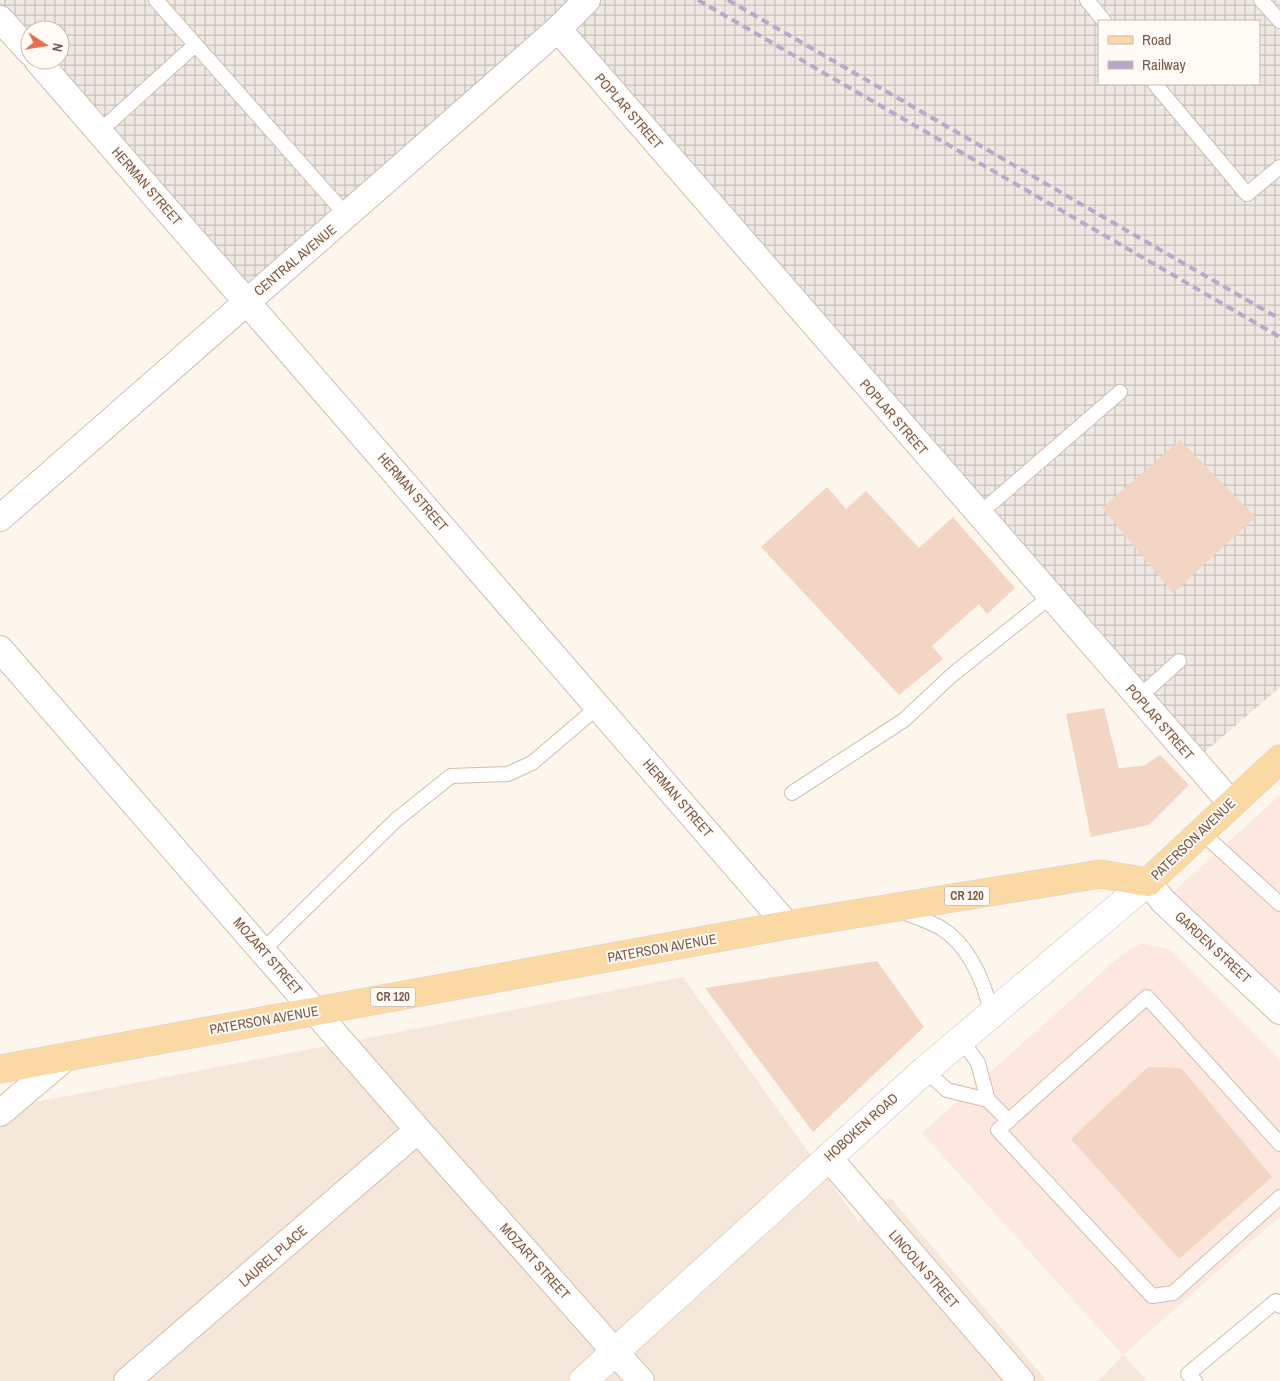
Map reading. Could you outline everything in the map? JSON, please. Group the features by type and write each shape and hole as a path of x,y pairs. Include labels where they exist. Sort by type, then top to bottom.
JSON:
{"main road":[{"name":"PATERSON AVENUE","path":"0,1069 786,925 1100,874 1148,882 1200,831 1280,759"}],"street":[{"name":"CENTRAL AVENUE","path":"0,518 247,300 347,216 558,29 587,0"},
{"path":"0,19 20,41"},
{"name":"POPLAR STREET","path":"558,29 1231,804"},
{"name":"HERMAN STREET","path":"46,70 599,706 786,925"},
{"name":"MOZART STREET","path":"0,649 418,1130 641,1381"},
{"name":"GARDEN STREET","path":"1148,882 1163,901 1280,1010"},
{"name":"HOBOKEN ROAD","path":"583,1381 925,1070 1148,882"},
{"path":"0,1113 66,1057"},
{"name":"LAUREL PLACE","path":"127,1381 418,1130"},
{"name":"LINCOLN STREET","path":"828,1157 1021,1381"}],"lane":[{"path":"156,0 347,216"},
{"path":"1087,0 1103,20"},
{"path":"1261,0 1280,21"},
{"path":"100,131 195,45"},
{"path":"1156,85 1247,194 1280,167"},
{"path":"979,514 1120,392"},
{"path":"792,794 904,720 952,675 1050,597"},
{"path":"1138,698 1179,661"},
{"path":"263,950 396,820 451,776 508,774 532,763 599,706"},
{"path":"1200,831 1280,904"},
{"path":"893,908 940,928 958,943 977,970 986,991 992,1014"},
{"path":"1280,1144 1148,996 998,1130 1152,1296 1173,1293 1280,1197"},
{"path":"961,1039 978,1063 988,1100 1009,1121"},
{"path":"925,1070 947,1090 988,1100"},
{"path":"1195,1381 1188,1374 1276,1301 1280,1306"}],"shaded area":[{"path":"0,0 1280,0 1280,687 1190,765 547,38 246,316 38,70 70,70 70,20 20,20 20,48 0,24"},
{"path":"1280,795 1280,1011 1163,901"},
{"path":"1141,943 1170,949 1280,1059 1280,1216 1123,1355 922,1133 1119,957"},
{"path":"683,977 858,1221 890,1197 1047,1381 0,1381 0,1109"},
{"path":"1123,1355 1147,1381 1098,1381"}],"building":[{"path":"1180,440 1256,517 1173,593 1102,508"},
{"path":"827,487 846,509 866,491 919,548 953,517 1015,588 987,614 979,604 932,646 943,659 899,695 761,547"},
{"path":"1104,708 1119,768 1143,766 1160,755 1189,785 1149,825 1091,837 1066,714"},
{"path":"877,961 924,1027 813,1132 705,988"},
{"path":"1148,1067 1181,1068 1272,1177 1179,1259 1071,1139"}],"railway":[{"path":"698,0 1280,337"},
{"path":"728,0 1280,319"}]}
